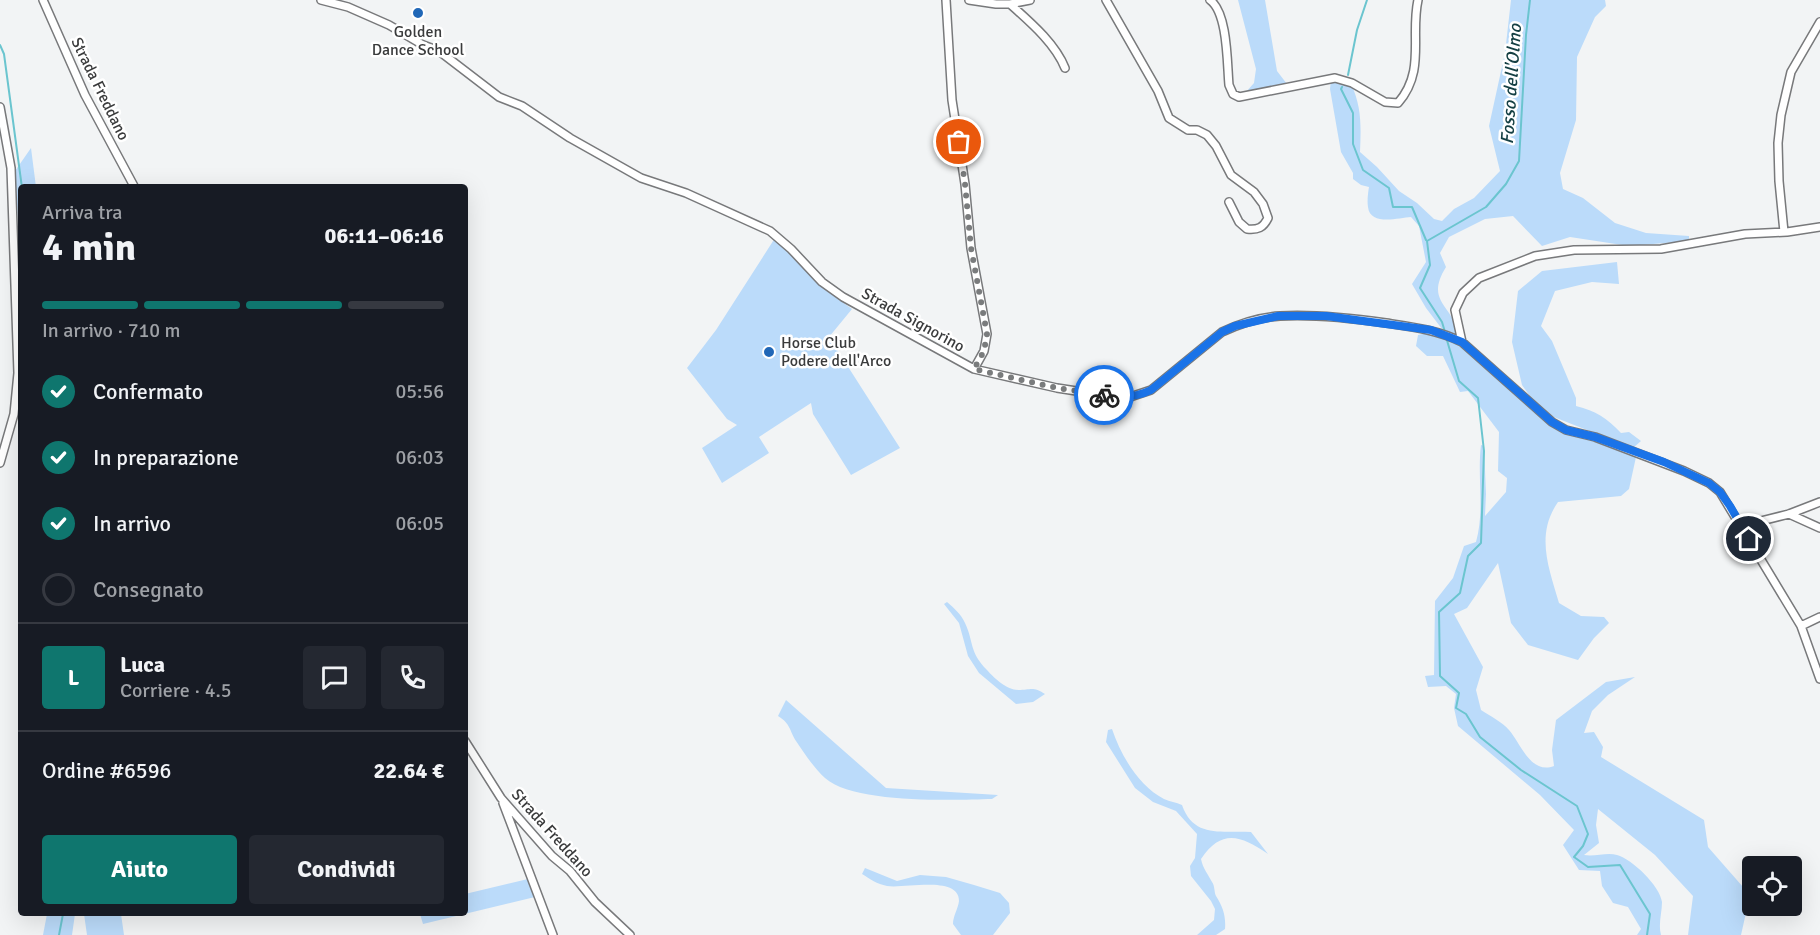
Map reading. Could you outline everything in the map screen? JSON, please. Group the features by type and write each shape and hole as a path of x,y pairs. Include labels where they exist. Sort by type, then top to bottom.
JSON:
{"street":[{"name":"Strada Freddano","path":"44,0 85,94 133,184"},
{"name":"Strada Signorino","path":"321,0 348,7 439,51 499,97 522,106 570,138 641,178 686,193 770,231 791,249 822,282 843,297 974,369 1057,388 1115,397 1130,397 1151,390 1222,332 1235,326 1278,316 1360,319 1431,330 1462,342 1552,422 1566,430 1595,437 1664,462 1709,483 1720,492 1801,626 1820,679"},
{"path":"946,0 952,100 965,184 971,248 987,334 984,351 974,369"},
{"path":"972,0 1011,4 1030,0"},
{"path":"1106,0 1158,91 1169,118 1188,130 1197,130 1207,135 1216,146 1231,175 1254,192 1263,204 1268,218 1265,225 1257,230 1247,229 1239,222 1229,202"},
{"path":"1210,0 1216,4 1223,24 1229,85 1233,94 1239,97 1335,78 1352,83 1385,102 1398,103 1407,93 1414,72 1418,0"},
{"path":"1011,4 1029,21 1060,58 1065,68"},
{"path":"1784,232 1778,143 1781,115 1791,72 1820,22"},
{"path":"0,107 11,168 18,373 14,414 0,463"},
{"path":"1462,342 1455,310 1463,293 1479,278 1535,256 1574,250 1661,249 1745,234 1820,227"},
{"path":"1741,526 1789,514 1820,502"},
{"path":"1789,514 1820,528"},
{"path":"1801,626 1820,617"},
{"name":"Strada Freddano","path":"468,746 501,798 552,856 570,870 595,902 630,935"},
{"path":"501,798 553,935"}],"shaded area":[{"path":"1238,0 1265,0 1277,71 1287,84 1246,92 1254,83 1256,69"},
{"path":"1511,0 1605,0 1606,6 1595,17 1577,57 1576,120 1560,173 1563,189 1583,198 1615,223 1646,233 1689,236 1689,241 1629,246 1570,237 1542,246 1513,216 1485,219 1449,237 1440,253 1446,267 1440,279 1439,297 1456,326 1457,336 1442,329 1412,284 1426,262 1419,226 1411,217 1379,219 1374,217 1368,207 1369,187 1353,179 1353,173 1341,152 1330,89 1331,80 1351,84 1355,92 1360,117 1360,152 1399,191 1417,203 1434,219 1442,221 1454,209 1474,198 1500,171 1489,126 1505,53"},
{"path":"31,148 36,184 18,184 18,221 15,171"},
{"name":"Horse Club Podere dell'Arco","path":"775,238 820,286 852,309 829,337 900,448 851,475 813,414 811,403 759,437 769,453 722,483 702,448 737,425 727,419 687,368 716,330"},
{"path":"1617,262 1619,284 1592,282 1555,291 1541,326 1552,341 1576,398 1576,406 1590,410 1606,419 1621,433 1629,432 1641,441 1633,448 1541,412 1522,385 1512,342 1518,291 1542,271"},
{"path":"1432,332 1456,341 1542,418 1563,432 1612,446 1636,457 1629,489 1621,496 1558,502 1547,527 1546,552 1559,603 1581,616 1604,617 1609,623 1594,638 1578,660 1528,645 1511,623 1498,563 1467,608 1454,614 1483,667 1476,690 1481,710 1506,727 1527,757 1539,766 1546,768 1554,766 1552,750 1556,720 1606,682 1635,677 1608,695 1592,711 1584,733 1594,732 1603,747 1601,757 1704,820 1708,847 1742,886 1742,916 1745,916 1741,935 1688,935 1693,896 1655,855 1598,809 1596,825 1599,843 1584,855 1613,854 1630,862 1651,881 1662,902 1661,935 1637,935 1641,929 1628,907 1613,903 1602,886 1600,871 1579,870 1563,845 1574,830 1540,795 1458,726 1454,708 1456,694 1446,686 1428,687 1425,676 1434,675 1435,601 1453,578 1464,546 1476,542 1479,530 1481,445 1484,446 1485,516 1506,492 1507,478 1498,471 1499,432 1468,391 1460,392 1443,356 1427,356 1416,346 1418,335"},
{"path":"947,602 963,620 977,658 993,676 1005,686 1018,690 1035,689 1045,694 1033,702 1016,704 979,673 968,656 959,623 944,604"},
{"path":"786,700 886,788 998,795 992,799 905,799 858,792 839,786 817,770 796,741 788,725 778,716"},
{"path":"1112,729 1120,750 1132,769 1155,793 1166,800 1182,805 1187,816 1201,828 1220,832 1251,832 1268,854 1240,839 1232,838 1217,843 1201,859 1224,916 1225,929 1216,935 1197,935 1214,920 1215,909 1191,876 1190,866 1195,858 1197,834 1176,811 1153,802 1135,788 1106,742 1108,730"},
{"path":"865,868 897,881 920,875 946,877 1000,893 1009,903 1010,913 993,935 961,935 953,924 959,901 957,893 950,888 929,885 887,886 862,874"},
{"path":"528,879 535,897 468,913 468,893"},
{"path":"47,916 75,916 72,935 43,935"},
{"path":"84,916 121,916 124,935 87,935"},
{"path":"421,916 456,916 423,924"}],"waterway":[{"path":"1348,75 1357,30 1367,0"},
{"name":"Fosso dell'Olmo","path":"1445,332 1442,322 1420,288 1430,265 1427,241 1486,207 1506,184 1519,161 1530,0"},
{"path":"0,45 4,54 21,184"},
{"path":"1342,87 1353,113 1353,144 1363,170 1389,188 1393,207 1412,207 1426,240"},
{"name":"Fosso dell'Olmo","path":"1446,337 1459,381 1478,398 1484,451 1481,543 1468,556 1460,593 1439,612 1440,676 1459,693 1456,708 1466,714 1480,737 1521,770 1577,806 1588,834 1583,846 1574,857 1588,867 1620,865 1650,914 1647,935"},
{"path":"59,935 63,916"}],"way so far":[{"path":"959,142 971,248 987,334 984,351 974,369 1057,388 1104,395"}],"place":[{"name":"Golden Dance School","path":"418,13"},
{"name":"Horse Club Podere dell'Arco","path":"769,352"}],"route":[{"path":"1104,395 1115,397 1141,395 1151,390 1222,332 1235,326 1278,316 1360,319 1431,330 1462,342 1537,410 1566,430 1595,437 1664,462 1709,483 1720,492 1749,539"}]}
